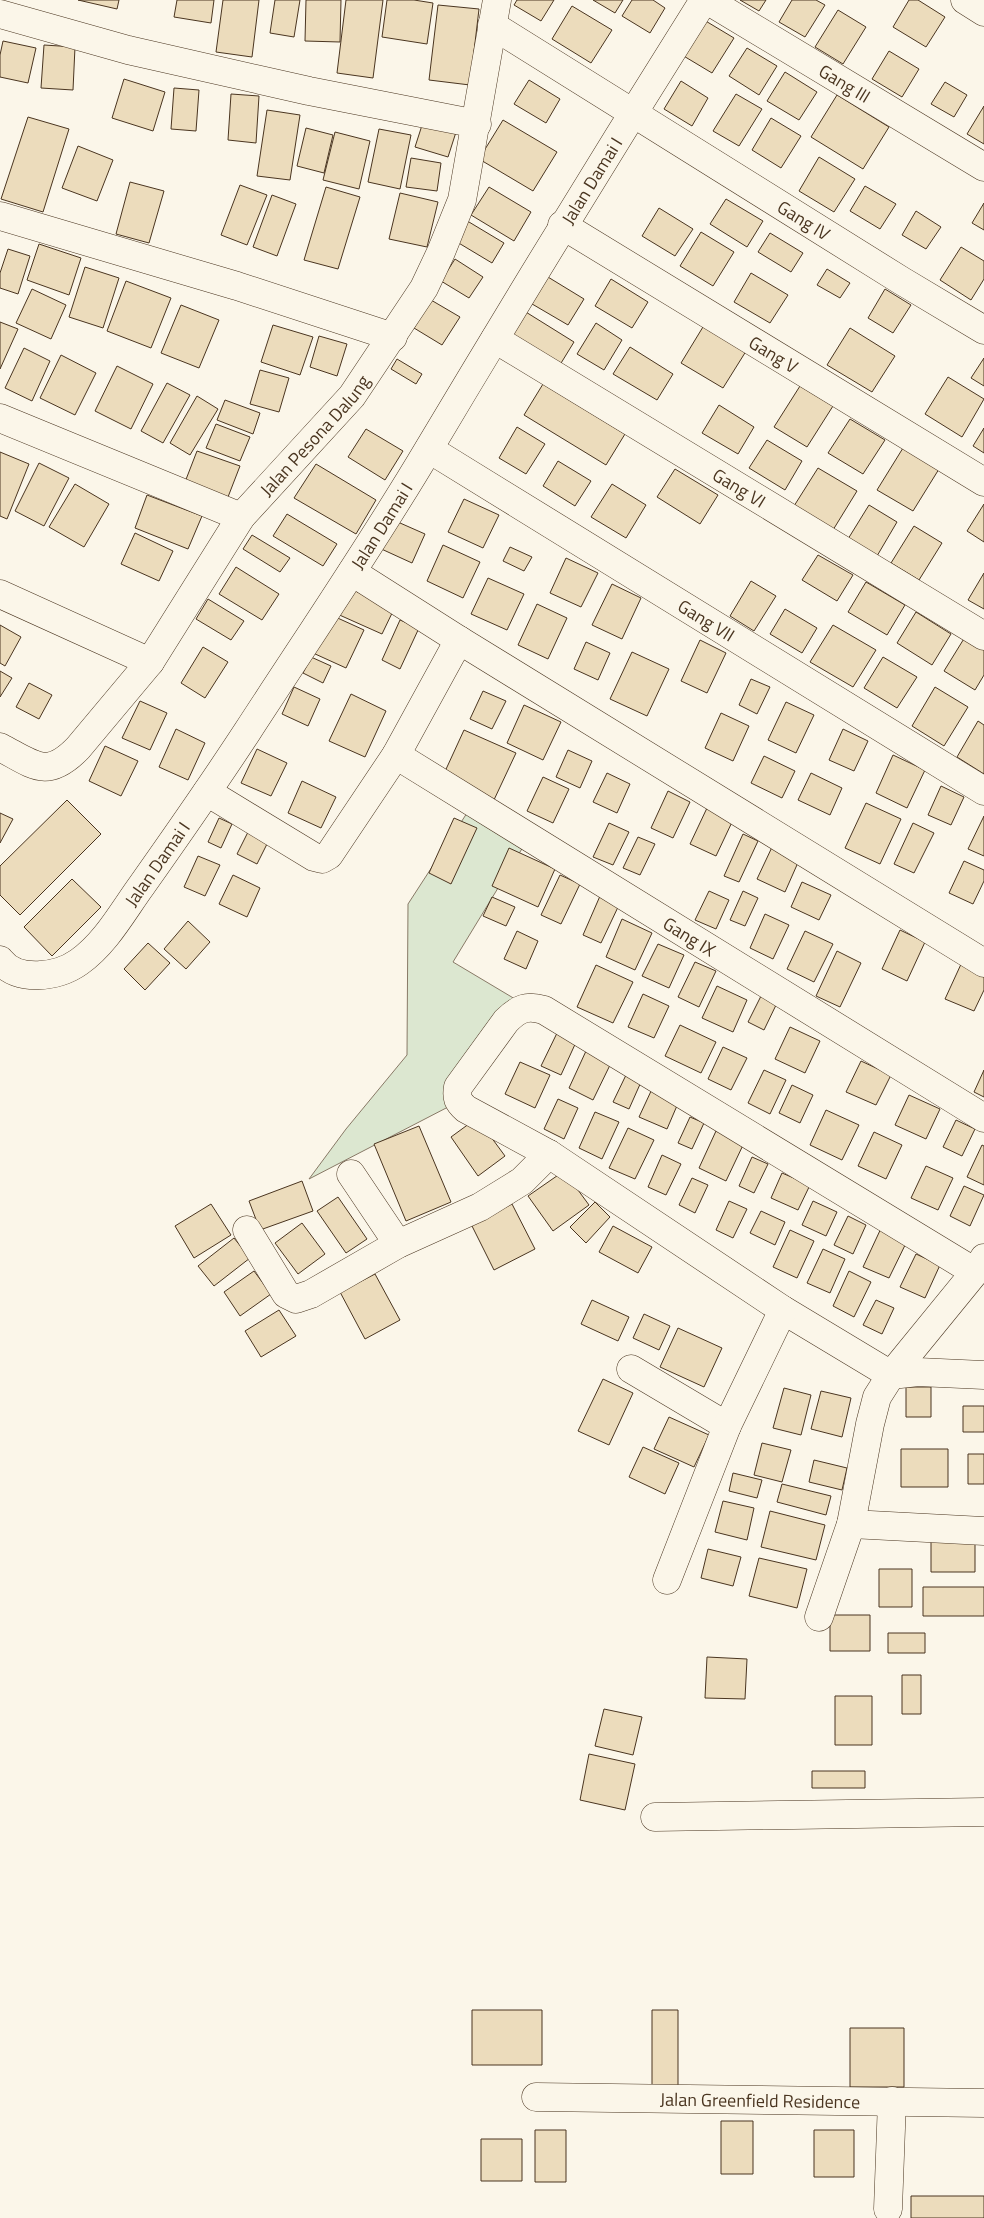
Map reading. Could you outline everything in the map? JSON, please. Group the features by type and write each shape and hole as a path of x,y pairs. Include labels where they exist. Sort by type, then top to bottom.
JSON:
{"street":[{"name":"Jalan Damai I","path":"0,960 3,965 20,974 42,975 64,971 80,962 104,939 207,792 352,572 495,339 628,110 706,0"},
{"name":"Gang III","path":"706,0 984,167"},
{"path":"965,0 984,12"},
{"name":"Gang IV","path":"494,12 628,110 984,330"},
{"name":"Jalan Pesona Dalung","path":"0,747 38,767 52,767 66,761 150,662 241,518 352,396 393,337 424,288 464,192 477,124 494,12"},
{"path":"0,14 138,52 309,91 477,124"},
{"path":"0,216 238,286 393,337"},
{"name":"Gang V","path":"562,226 984,482"},
{"name":"Gang VI","path":"495,339 984,636"},
{"path":"0,418 241,518"},
{"name":"Gang VII","path":"429,449 984,791"},
{"path":"352,572 459,640 984,963"},
{"path":"0,594 150,662"},
{"path":"207,792 314,857 322,859 330,855 396,755 459,640"},
{"name":"Gang IX","path":"396,755 984,1118"},
{"path":"819,1617 851,1524 877,1396 891,1375 979,1265 544,1010 532,1007 522,1008 506,1020 458,1088 458,1102 466,1109 549,1154 783,1310 891,1375 918,1372 984,1375"},
{"path":"247,1230 286,1294 296,1299 311,1294 398,1244 480,1207 522,1181 549,1154"},
{"path":"351,1174 398,1244"},
{"path":"667,1580 727,1426 783,1310"},
{"path":"631,1368 727,1426"},
{"path":"851,1524 984,1531"},
{"path":"655,1818 984,1812"},
{"name":"Jalan Greenfield Residence","path":"536,2097 984,2102"},
{"path":"888,2209 892,2101"}],"green space":[{"path":"467,813 523,847 453,962 515,999 450,1106 309,1179 346,1129 407,1055 408,904"}],"building":[{"path":"78,0 119,0 117,9"},
{"path":"177,0 214,0 211,23 174,17"},
{"path":"223,0 259,0 252,57 216,52"},
{"path":"275,0 300,0 294,37 270,33"},
{"path":"306,0 341,0 340,42 305,41"},
{"path":"346,0 383,0 373,78 337,73"},
{"path":"387,0 414,0 433,3 427,44 382,37"},
{"path":"517,0 554,0 541,21 514,5"},
{"path":"593,0 623,0 615,13"},
{"path":"632,0 653,0 665,8 650,33 622,16"},
{"path":"740,0 766,0 759,11"},
{"path":"792,0 816,0 825,5 805,37 779,22"},
{"path":"909,0 918,0 945,17 926,47 893,27"},
{"path":"438,5 479,9 470,85 429,80"},
{"path":"572,6 612,30 591,63 552,39"},
{"path":"838,10 866,27 843,64 815,47"},
{"path":"704,20 734,38 712,73 682,55"},
{"path":"3,41 36,48 28,83 0,77 0,55"},
{"path":"44,45 75,47 73,90 41,88"},
{"path":"747,48 777,66 759,95 729,76"},
{"path":"889,51 919,69 902,97 872,79"},
{"path":"785,72 817,92 799,120 767,101"},
{"path":"124,79 165,92 153,131 112,118"},
{"path":"529,80 560,99 546,123 514,104"},
{"path":"681,81 708,98 692,126 664,109"},
{"path":"945,82 967,95 954,117 931,104"},
{"path":"174,88 199,90 196,131 171,129"},
{"path":"231,94 259,96 256,143 228,140"},
{"path":"736,94 762,109 739,146 713,131"},
{"path":"837,95 889,127 863,169 811,137"},
{"path":"984,106 984,144 967,134"},
{"path":"267,110 300,115 290,180 257,176"},
{"path":"28,117 69,129 43,212 1,199"},
{"path":"771,118 801,136 781,168 752,150"},
{"path":"424,119 457,129 448,157 415,147"},
{"path":"503,120 557,152 533,191 479,159"},
{"path":"306,128 333,135 324,173 297,166"},
{"path":"379,129 411,135 400,189 368,182"},
{"path":"335,132 370,141 359,189 323,180"},
{"path":"78,146 113,160 97,201 62,188"},
{"path":"819,157 855,179 834,212 799,191"},
{"path":"411,158 441,163 437,191 406,187"},
{"path":"130,182 164,191 149,243 116,234"},
{"path":"240,185 267,195 247,245 221,235"},
{"path":"865,186 896,204 880,229 850,211"},
{"path":"326,187 360,197 338,269 304,260"},
{"path":"489,187 531,212 514,241 471,215"},
{"path":"400,193 438,202 427,247 389,239"},
{"path":"272,195 296,204 277,256 253,247"},
{"path":"726,199 763,221 747,247 710,224"},
{"path":"984,203 984,230 972,223"},
{"path":"659,208 693,229 675,256 642,236"},
{"path":"916,211 941,227 926,249 902,235"},
{"path":"464,219 504,243 492,263 452,239"},
{"path":"701,232 734,252 713,286 680,266"},
{"path":"770,233 803,253 791,272 758,252"},
{"path":"39,244 81,258 69,295 27,280"},
{"path":"961,247 984,261 984,279 971,300 940,280"},
{"path":"8,249 30,256 18,294 0,288 0,273"},
{"path":"455,259 483,277 469,298 441,281"},
{"path":"85,267 119,278 103,328 69,317"},
{"path":"827,269 850,283 840,298 817,285"},
{"path":"751,273 788,295 770,323 734,302"},
{"path":"543,274 584,299 568,325 527,301"},
{"path":"611,279 648,302 632,328 595,306"},
{"path":"126,281 171,298 151,348 107,331"},
{"path":"32,289 66,305 51,339 16,323"},
{"path":"885,289 911,305 893,333 868,318"},
{"path":"431,300 460,317 442,345 414,328"},
{"path":"181,305 219,320 199,368 161,353"},
{"path":"521,309 574,342 558,368 504,336"},
{"path":"0,322 18,329 0,369"},
{"path":"706,322 748,348 723,388 681,363"},
{"path":"596,323 622,340 604,370 577,354"},
{"path":"273,325 313,337 300,375 261,362"},
{"path":"850,328 895,356 872,392 827,365"},
{"path":"319,336 347,344 337,376 310,367"},
{"path":"630,347 673,374 657,400 613,374"},
{"path":"24,348 50,361 32,401 5,388"},
{"path":"61,355 96,373 75,415 40,398"},
{"path":"984,358 984,386 971,378"},
{"path":"397,359 422,374 416,384 391,369"},
{"path":"117,366 153,384 131,429 95,411"},
{"path":"260,370 289,378 279,412 250,404"},
{"path":"948,377 984,399 962,437 925,414"},
{"path":"167,383 190,395 163,443 141,431"},
{"path":"543,384 625,434 606,465 524,415"},
{"path":"800,386 833,406 807,447 774,427"},
{"path":"197,396 218,409 190,455 170,443"},
{"path":"225,400 260,413 253,434 217,420"},
{"path":"719,405 754,427 738,454 702,433"},
{"path":"850,419 885,440 863,474 828,453"},
{"path":"216,424 250,437 240,461 206,448"},
{"path":"517,427 545,444 526,474 499,458"},
{"path":"984,428 984,453 973,446"},
{"path":"366,429 403,451 385,480 348,457"},
{"path":"767,440 802,461 785,490 749,468"},
{"path":"903,448 939,469 913,511 877,490"},
{"path":"197,451 240,466 228,497 185,482"},
{"path":"0,452 29,464 7,519 0,516"},
{"path":"558,461 591,481 575,506 543,486"},
{"path":"39,463 69,478 44,526 15,511"},
{"path":"316,464 376,500 356,534 294,498"},
{"path":"818,468 857,491 833,530 794,506"},
{"path":"675,469 718,495 700,524 657,497"},
{"path":"75,484 109,504 84,547 49,527"},
{"path":"612,484 646,505 626,538 591,517"},
{"path":"147,495 202,516 188,549 135,528"},
{"path":"464,499 499,515 483,548 448,532"},
{"path":"984,504 984,542 967,531"},
{"path":"869,505 897,522 877,556 848,539"},
{"path":"287,514 337,544 323,566 273,536"},
{"path":"391,519 425,534 412,563 377,547"},
{"path":"914,526 942,543 919,580 891,563"},
{"path":"135,533 173,551 159,581 121,564"},
{"path":"252,535 290,558 280,572 243,549"},
{"path":"443,545 480,562 463,598 427,581"},
{"path":"510,547 532,557 524,571 503,561"},
{"path":"818,555 853,575 837,601 802,580"},
{"path":"566,558 598,573 581,607 550,593"},
{"path":"236,567 279,594 262,620 219,594"},
{"path":"984,573 984,609 968,600"},
{"path":"488,578 524,594 507,630 471,614"},
{"path":"751,581 776,596 754,631 730,616"},
{"path":"866,582 905,605 887,635 848,612"},
{"path":"612,584 641,598 622,639 592,625"},
{"path":"347,587 394,609 382,634 335,613"},
{"path":"208,599 244,621 231,640 196,619"},
{"path":"537,604 567,618 548,659 518,645"},
{"path":"785,609 817,628 802,653 770,634"},
{"path":"916,612 951,634 932,665 897,643"},
{"path":"331,615 364,630 346,668 313,653"},
{"path":"400,620 419,628 400,669 382,660"},
{"path":"0,625 21,637 5,666 0,663"},
{"path":"833,625 876,650 853,687 810,662"},
{"path":"965,637 984,649 984,675 975,690 944,671"},
{"path":"700,640 726,653 707,693 681,681"},
{"path":"586,642 610,653 598,680 574,669"},
{"path":"203,647 228,662 205,698 181,683"},
{"path":"632,652 669,669 647,716 610,699"},
{"path":"311,657 331,666 323,683 303,673"},
{"path":"883,657 917,677 897,708 864,688"},
{"path":"0,671 12,678 0,697"},
{"path":"751,679 770,687 757,714 739,705"},
{"path":"29,683 52,695 39,719 16,707"},
{"path":"294,687 320,699 308,726 282,714"},
{"path":"935,687 968,707 944,746 912,726"},
{"path":"483,691 506,701 492,729 470,719"},
{"path":"351,694 386,711 365,757 329,741"},
{"path":"140,701 167,713 150,750 122,738"},
{"path":"786,702 814,715 796,753 768,740"},
{"path":"524,705 561,722 543,760 507,743"},
{"path":"721,713 749,726 733,761 705,748"},
{"path":"978,721 984,725 984,774 957,757"},
{"path":"176,729 205,743 188,780 159,767"},
{"path":"843,729 868,741 854,771 829,760"},
{"path":"464,730 516,753 493,802 442,778"},
{"path":"105,746 138,761 121,796 89,781"},
{"path":"257,749 287,763 271,796 241,783"},
{"path":"568,750 592,761 580,788 556,777"},
{"path":"893,755 925,770 907,808 876,793"},
{"path":"764,756 795,771 782,798 751,783"},
{"path":"607,773 630,784 617,813 593,802"},
{"path":"811,773 842,788 830,815 798,800"},
{"path":"543,777 569,789 553,823 527,811"},
{"path":"302,781 336,797 321,828 288,813"},
{"path":"941,786 964,797 951,825 928,815"},
{"path":"668,791 690,802 673,838 651,828"},
{"path":"67,800 101,834 20,915 0,895 0,866"},
{"path":"866,803 901,819 880,864 845,848"},
{"path":"707,808 733,820 716,856 690,844"},
{"path":"0,813 13,819 0,843"},
{"path":"984,816 984,856 968,849"},
{"path":"219,818 232,824 221,848 208,842"},
{"path":"454,818 477,828 451,884 429,873"},
{"path":"609,823 629,832 613,865 593,857"},
{"path":"913,823 934,833 914,873 894,864"},
{"path":"249,830 269,840 257,864 237,854"},
{"path":"743,834 758,841 739,882 724,876"},
{"path":"638,837 655,844 640,875 623,868"},
{"path":"773,845 800,858 785,892 757,879"},
{"path":"509,848 555,869 538,907 492,886"},
{"path":"198,856 220,865 205,896 184,887"},
{"path":"964,861 984,870 984,881 973,904 949,893"},
{"path":"233,875 260,888 247,917 219,904"},
{"path":"560,875 580,884 561,924 541,915"},
{"path":"72,879 101,907 52,956 24,927"},
{"path":"802,882 831,895 819,920 791,907"},
{"path":"709,891 729,900 716,929 695,920"},
{"path":"743,891 758,898 745,926 730,920"},
{"path":"600,896 619,905 601,943 583,935"},
{"path":"492,897 515,907 506,926 483,916"},
{"path":"765,914 789,925 773,959 750,948"},
{"path":"622,919 652,933 635,970 606,957"},
{"path":"188,921 210,942 186,969 164,949"},
{"path":"900,930 925,942 907,981 882,969"},
{"path":"517,931 538,941 526,969 504,959"},
{"path":"805,931 833,944 814,982 787,969"},
{"path":"148,943 170,963 145,990 124,969"},
{"path":"658,944 684,955 669,988 642,976"},
{"path":"837,951 861,963 840,1007 816,996"},
{"path":"695,962 716,971 699,1007 678,997"},
{"path":"962,962 984,972 984,990 974,1011 945,999"},
{"path":"596,965 633,982 613,1023 577,1007"},
{"path":"717,986 747,1000 733,1032 702,1018"},
{"path":"643,994 669,1006 654,1038 628,1027"},
{"path":"761,996 777,1003 764,1030 748,1022"},
{"path":"680,1025 716,1042 701,1073 665,1056"},
{"path":"790,1027 820,1041 805,1073 775,1059"},
{"path":"558,1031 577,1040 561,1075 541,1066"},
{"path":"723,1047 747,1058 731,1090 708,1079"},
{"path":"586,1051 611,1063 593,1100 569,1088"},
{"path":"861,1061 891,1075 876,1105 846,1092"},
{"path":"520,1062 550,1075 535,1108 505,1094"},
{"path":"764,1070 786,1080 770,1114 748,1103"},
{"path":"984,1070 984,1097 974,1092"},
{"path":"626,1075 641,1082 629,1109 613,1102"},
{"path":"792,1085 813,1095 800,1123 779,1113"},
{"path":"652,1089 679,1101 667,1129 639,1117"},
{"path":"909,1095 940,1109 926,1139 895,1125"},
{"path":"558,1099 578,1108 564,1139 544,1129"},
{"path":"826,1110 859,1125 842,1160 810,1145"},
{"path":"595,1112 619,1122 602,1159 579,1148"},
{"path":"690,1117 704,1123 692,1149 678,1143"},
{"path":"477,1118 505,1156 478,1176 451,1137"},
{"path":"956,1120 975,1129 962,1156 943,1147"},
{"path":"419,1126 451,1202 406,1221 374,1144"},
{"path":"628,1128 654,1140 635,1179 609,1168"},
{"path":"716,1131 744,1143 726,1181 699,1168"},
{"path":"874,1132 902,1145 886,1179 858,1166"},
{"path":"982,1145 984,1146 984,1185 967,1177"},
{"path":"662,1155 681,1164 666,1195 648,1187"},
{"path":"752,1157 768,1164 754,1193 739,1186"},
{"path":"926,1166 953,1178 938,1210 911,1198"},
{"path":"564,1171 589,1205 553,1231 528,1196"},
{"path":"782,1173 810,1185 798,1210 771,1198"},
{"path":"692,1178 708,1185 695,1213 679,1205"},
{"path":"302,1181 313,1211 260,1230 249,1201"},
{"path":"964,1186 984,1195 970,1226 950,1216"},
{"path":"338,1197 367,1239 346,1253 317,1211"},
{"path":"729,1201 747,1209 733,1238 716,1230"},
{"path":"813,1201 837,1212 826,1236 802,1225"},
{"path":"595,1202 610,1217 586,1243 570,1227"},
{"path":"211,1204 231,1235 194,1258 175,1226"},
{"path":"512,1204 535,1249 494,1270 471,1224"},
{"path":"761,1211 785,1222 775,1245 750,1233"},
{"path":"848,1216 866,1225 853,1254 834,1245"},
{"path":"302,1223 325,1254 298,1274 275,1243"},
{"path":"883,1224 909,1237 889,1278 863,1267"},
{"path":"613,1226 652,1247 638,1273 599,1252"},
{"path":"790,1230 814,1241 797,1278 773,1267"},
{"path":"234,1238 250,1258 214,1286 198,1266"},
{"path":"823,1249 845,1259 830,1293 807,1283"},
{"path":"916,1254 940,1265 925,1298 900,1287"},
{"path":"254,1271 271,1294 240,1316 224,1292"},
{"path":"849,1271 871,1282 854,1317 833,1306"},
{"path":"375,1274 400,1320 365,1339 340,1292"},
{"path":"592,1300 629,1317 618,1341 581,1324"},
{"path":"876,1300 894,1308 882,1334 863,1325"},
{"path":"279,1310 296,1336 261,1357 245,1331"},
{"path":"644,1314 670,1326 659,1350 633,1338"},
{"path":"678,1328 722,1348 704,1387 660,1367"},
{"path":"603,1379 633,1393 609,1445 578,1431"},
{"path":"906,1387 931,1387 931,1417 906,1417"},
{"path":"784,1388 811,1395 801,1435 773,1428"},
{"path":"821,1391 851,1398 842,1437 811,1429"},
{"path":"963,1406 984,1406 984,1432 963,1432"},
{"path":"669,1417 709,1435 694,1467 654,1449"},
{"path":"762,1443 791,1450 782,1482 754,1475"},
{"path":"643,1447 679,1463 665,1494 629,1477"},
{"path":"901,1449 948,1449 948,1487 901,1487"},
{"path":"968,1454 984,1454 984,1484 968,1484"},
{"path":"814,1460 847,1468 842,1490 809,1482"},
{"path":"733,1473 762,1480 757,1498 729,1491"},
{"path":"782,1484 831,1496 826,1515 777,1502"},
{"path":"723,1501 754,1508 747,1540 715,1532"},
{"path":"770,1511 825,1525 816,1560 761,1547"},
{"path":"931,1537 975,1537 975,1572 931,1572"},
{"path":"708,1549 741,1557 733,1586 701,1578"},
{"path":"759,1558 807,1569 797,1608 749,1596"},
{"path":"879,1569 912,1569 912,1607 879,1607"},
{"path":"923,1587 984,1587 984,1616 923,1616"},
{"path":"830,1615 870,1615 870,1651 830,1651"},
{"path":"888,1633 925,1633 925,1653 888,1653"},
{"path":"707,1657 747,1659 745,1699 705,1698"},
{"path":"902,1675 921,1675 921,1714 902,1714"},
{"path":"835,1696 872,1696 872,1745 835,1745"},
{"path":"604,1709 642,1717 633,1755 595,1746"},
{"path":"589,1754 635,1764 625,1810 580,1800"},
{"path":"812,1771 865,1771 865,1788 812,1788"},
{"path":"472,2010 542,2010 542,2065 472,2065"},
{"path":"652,2010 678,2010 678,2089 652,2089"},
{"path":"850,2028 904,2028 904,2087 850,2087"},
{"path":"721,2121 753,2121 753,2174 721,2174"},
{"path":"535,2130 566,2130 566,2182 535,2182"},
{"path":"814,2130 854,2130 854,2177 814,2177"},
{"path":"481,2139 522,2139 522,2181 481,2181"},
{"path":"911,2196 984,2196 984,2218 911,2218"}]}
